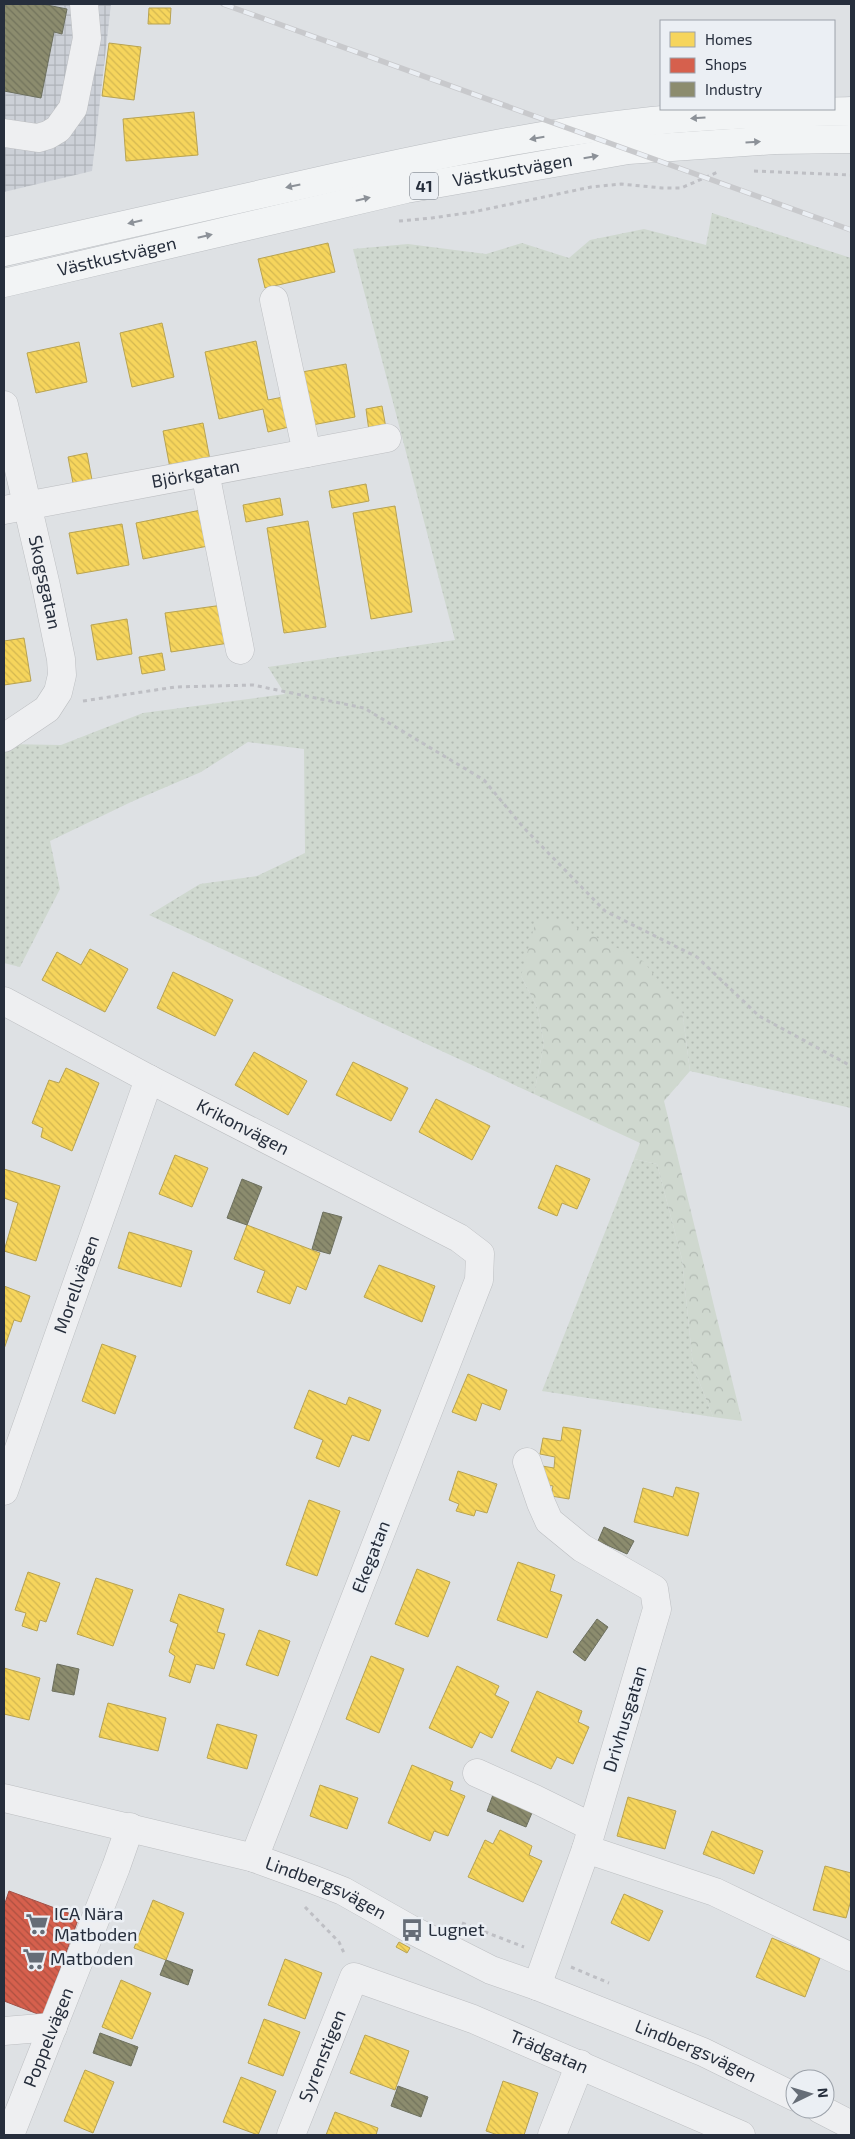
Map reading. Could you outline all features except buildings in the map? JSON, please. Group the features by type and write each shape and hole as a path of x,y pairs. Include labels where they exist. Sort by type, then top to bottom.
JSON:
{"main road":[{"name":"Västkustvägen","path":"4,252 392,165 579,131 653,121 851,111"},
{"name":"Västkustvägen","path":"4,283 406,190 628,150 775,140 851,139"}],"street":[{"path":"4,133 38,138 48,135 58,129 73,108 87,38 84,4"},
{"path":"274,300 307,453"},
{"name":"Skogsgatan","path":"4,405 16,508 61,659 62,675 58,692 48,706 4,738"},
{"name":"Björkgatan","path":"16,508 386,438"},
{"path":"205,472 240,650"},
{"name":"Krikonvägen","path":"4,1001 149,1079 459,1238 480,1254"},
{"name":"Morellvägen","path":"4,1491 149,1079"},
{"name":"Ekegatan","path":"254,1858 479,1280 480,1254"},
{"name":"Drivhusgatan","path":"527,1462 540,1503 549,1521 582,1548 654,1589 657,1609 589,1838 537,1986"},
{"path":"477,1773 535,1799 589,1838 715,1892 851,1957"},
{"name":"Lindbergsvägen","path":"4,1798 254,1858 343,1891 412,1930 491,1970 537,1986 703,2052 785,2092"},
{"name":"Poppelvägen","path":"10,2135 130,1827"},
{"name":"Trädgatan","path":"354,1977 473,2019 741,2135"},
{"name":"Syrenstigen","path":"291,2135 354,1977"},
{"path":"4,2031 52,2027"},
{"path":"552,2135 580,2064"}],"path":[{"path":"749,170 851,175"},
{"path":"393,221 473,212 590,187 620,184 681,188 722,171"},
{"path":"48,706 175,687 253,685 364,708 484,780 524,827 605,911 697,957 759,1016 851,1066"},
{"path":"298,1903 306,1907 339,1942 354,1977"}],"shaded area":[{"path":"4,4 111,4 92,171 4,192"}],"green space":[{"path":"712,213 851,258 851,1108 690,1071 682,1010 521,976 537,1007 544,1044 534,1094 149,915 200,884 257,876 305,853 304,749 248,742 201,772 131,802 50,841 60,889 20,967 4,963 4,744 61,745 143,713 285,694 268,667 455,640 353,249 408,244 486,254 522,243 569,258 590,240 644,229 706,245"},
{"path":"536,920 564,921 643,961 682,1010 690,1071 664,1101 742,1421 713,1417 693,1366 682,1259 657,1164 634,1159 640,1143 534,1094 544,1044 537,1007 521,976"},
{"path":"634,1159 657,1164 682,1259 693,1366 713,1417 542,1391"}],"railway":[{"path":"223,4 851,230"}],"place":[{"name":"ICA Nära Matboden","path":"37,1924"},
{"name":"Lugnet","path":"412,1930"},
{"name":"Matboden","path":"34,1959"}]}
